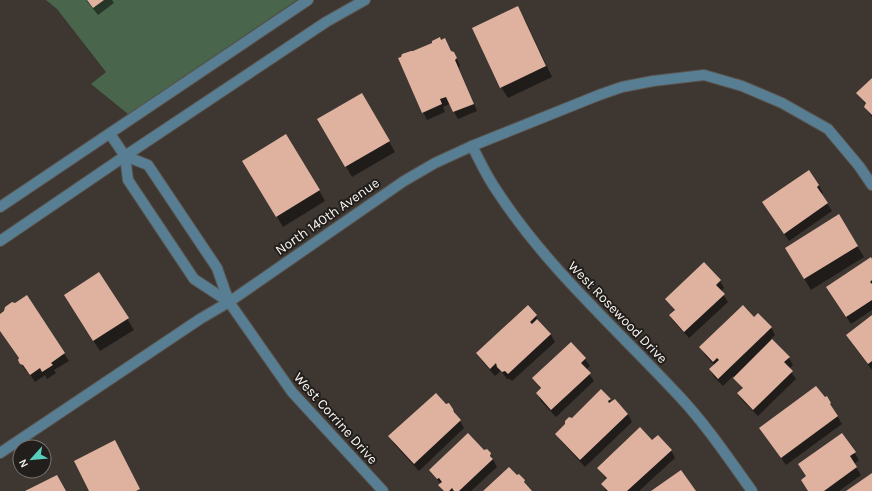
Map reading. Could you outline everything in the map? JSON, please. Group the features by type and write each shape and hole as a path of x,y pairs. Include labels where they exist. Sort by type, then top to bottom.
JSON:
{"street":[{"path":"0,207 308,0"},
{"path":"0,241 326,22 365,0"},
{"name":"North 140th Avenue","path":"0,453 200,319 229,302 404,180 435,163 472,146 622,87 653,81 704,75 742,86 782,103 828,129 859,166 872,185"},
{"name":"West Corrine Drive","path":"110,134 125,156 128,180 194,279 229,302"},
{"name":"West Rosewood Drive","path":"472,146 496,190 522,227 550,260 681,399 716,442 752,491"},
{"name":"West Corrine Drive","path":"125,156 148,165 217,268 229,302 292,392 383,491"}],"green space":[{"path":"46,0 297,0 128,114 91,84 106,72 57,9"}],"building":[{"path":"87,0 104,0 93,8"},
{"path":"518,6 546,66 500,88 472,28"},
{"path":"440,37 441,40 445,38 451,51 454,52 457,58 455,60 474,104 453,112 446,97 440,99 442,104 422,113 398,58 401,57 402,54 432,43 432,41"},
{"path":"872,78 872,115 864,107 866,103 856,93"},
{"path":"362,93 390,141 345,167 317,119"},
{"path":"286,134 320,190 276,217 242,161"},
{"path":"809,170 819,185 817,187 828,203 784,234 762,202"},
{"path":"839,214 858,246 804,279 785,248"},
{"path":"871,257 872,280 870,282 872,284 872,300 846,317 826,287"},
{"path":"704,262 721,280 716,285 725,294 684,332 669,315 675,310 665,299"},
{"path":"99,272 129,318 93,341 64,295"},
{"path":"27,295 65,353 51,363 53,365 42,372 40,368 30,375 23,365 20,364 18,360 19,358 0,331 0,314 4,311 5,307 12,302 15,303"},
{"path":"528,305 537,315 530,322 532,324 537,319 551,334 508,374 505,371 502,372 497,367 496,363 490,369 476,353"},
{"path":"743,305 754,317 758,313 772,327 718,379 709,369 719,360 717,358 713,362 699,347"},
{"path":"872,315 872,361 868,364 846,335"},
{"path":"772,339 790,357 784,362 793,371 753,410 737,393 743,388 733,378"},
{"path":"571,342 586,358 581,363 591,373 551,410 536,393 541,388 532,378"},
{"path":"816,386 825,397 827,396 831,403 830,404 838,416 781,458 759,428"},
{"path":"601,389 611,399 608,401 609,403 615,399 628,414 580,460 555,434 565,424 565,421 569,417 572,418"},
{"path":"436,393 446,404 449,403 461,420 414,464 388,436"},
{"path":"640,427 652,440 658,435 672,450 627,491 608,491 601,484 607,478 597,468"},
{"path":"468,433 484,450 487,449 491,453 490,456 493,459 459,491 454,491 452,488 449,491 444,491 438,485 442,482 429,470"},
{"path":"842,433 856,452 850,456 857,467 824,491 808,491 801,480 806,476 798,464"},
{"path":"115,440 140,489 136,491 89,491 74,461"},
{"path":"509,467 525,480 524,482 532,491 483,491"},
{"path":"681,470 696,491 651,491"},
{"path":"872,473 872,491 846,491"},
{"path":"57,475 66,491 25,491 49,479 52,479"}]}
